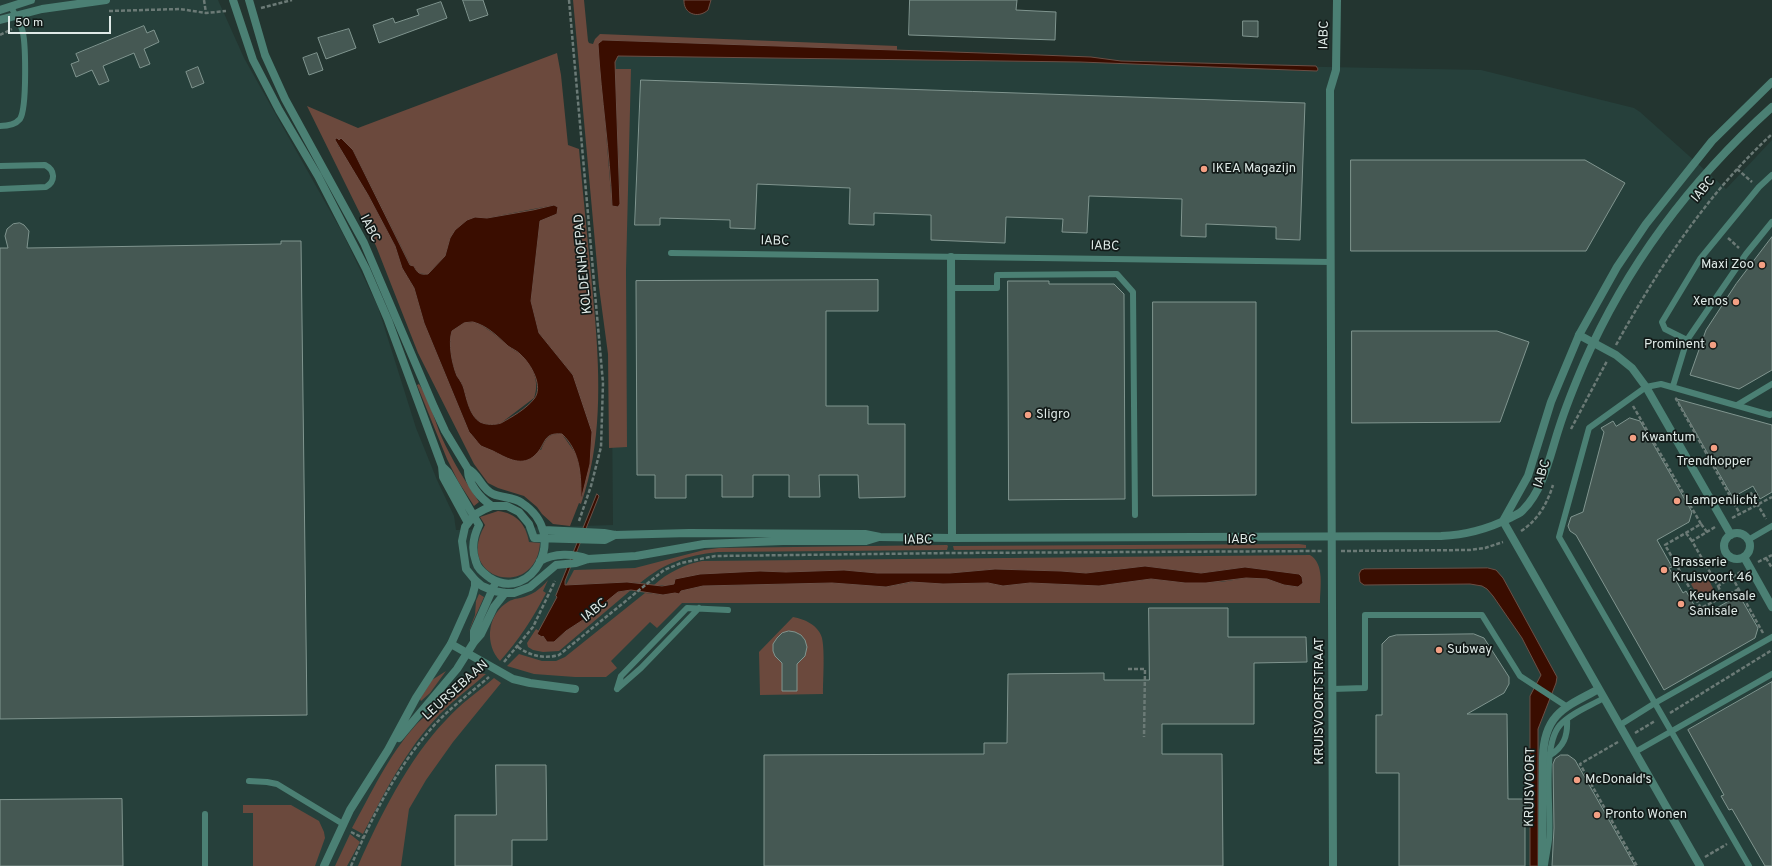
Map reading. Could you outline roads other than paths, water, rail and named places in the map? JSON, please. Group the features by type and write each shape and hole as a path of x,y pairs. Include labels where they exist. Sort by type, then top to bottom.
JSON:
{"street":[{"path":"0,10 31,0"},
{"path":"0,20 42,9 106,0"},
{"name":"IABC","path":"233,0 252,60 279,110 318,176 366,269 388,320 442,466 443,477 468,523"},
{"name":"IABC","path":"249,0 264,55 285,99 364,243 445,431 468,469 468,476 476,489 486,502 492,506"},
{"name":"IABC","path":"1332,536 1330,90 1336,70 1337,0"},
{"name":"IABC","path":"1503,521 1528,476 1551,402 1579,335 1617,267 1646,224 1712,140 1772,82"},
{"name":"IABC","path":"468,469 474,472 483,485 493,494 521,502 536,516 544,530 605,540 615,535 689,533 865,534 880,537 952,538 1461,534 1503,521 1522,512 1536,493 1545,472 1575,384 1594,342 1625,281 1654,238 1716,161 1742,134 1772,107"},
{"path":"950,257 952,538"},
{"path":"1579,335 1612,352 1632,368 1646,387 1731,535"},
{"name":"IABC","path":"442,466 448,472 474,516"},
{"path":"504,593 482,586 466,569 463,557 462,541 468,523 474,516 492,506 506,506 519,512 529,524 534,538 545,539"},
{"path":"474,516 479,525 473,538 474,557 478,567 496,581 513,583 532,574 540,562 545,547 544,530"},
{"path":"1503,521 1699,864"},
{"path":"1738,533 1748,540 1748,551 1744,557 1736,559 1732,558 1726,552 1724,545 1727,537 1738,533"},
{"name":"IABC","path":"545,539 568,535"},
{"name":"KRUISVOORTSTRAAT","path":"1332,536 1332,866"},
{"name":"IABC","path":"540,562 551,555 588,559 642,556 704,544 782,541 866,541 880,537"},
{"path":"1744,557 1772,607"},
{"name":"IABC","path":"504,593 514,592 530,587 556,565 578,559"},
{"name":"LEURSEBAAN","path":"324,866 357,797 388,750 416,698 451,644 472,597 475,580"},
{"name":"LEURSEBAAN","path":"474,642 474,631 496,581"},
{"name":"LEURSEBAAN","path":"388,750 446,684 481,634 494,607 504,593"},
{"path":"451,644 514,679 530,683 575,689"},
{"name":"KRUISVOORT","path":"1543,866 1543,743 1547,729 1555,717 1566,706 1599,689"}],"lane":[{"path":"0,126 8,126 16,123 23,110 24,64 22,30 11,6"},
{"path":"0,166 44,165 49,167 53,173 54,179 51,185 46,187 0,188"},
{"path":"1686,340 1665,329 1662,322 1700,259 1759,187 1772,175"},
{"path":"1673,386 1686,340 1746,254 1772,222"},
{"name":"IABC","path":"671,253 1331,262"},
{"path":"951,288 997,288 997,274 1116,274 1133,292 1135,515"},
{"path":"1749,866 1559,537 1589,428 1646,387 1661,384 1673,386 1770,415 1772,414"},
{"path":"1737,405 1772,384"},
{"path":"1748,540 1771,526"},
{"path":"699,608 641,668 617,689 621,676 687,608 699,608 728,610"},
{"path":"1332,689 1365,688 1365,615 1482,615 1520,676 1527,682 1566,706"},
{"path":"1620,725 1655,703 1770,638"},
{"path":"1635,752 1772,674"},
{"path":"1543,866 1549,840 1550,745 1559,726 1567,719 1604,698"},
{"path":"1550,756 1560,749 1568,731 1567,719"},
{"path":"249,782 267,782 277,784 343,824"},
{"path":"205,814 205,866"}],"place":[{"name":"IKEA Magazijn","path":"1204,169"},
{"name":"Maxi Zoo","path":"1762,265"},
{"name":"Xenos","path":"1736,302"},
{"name":"Prominent","path":"1713,345"},
{"name":"Sligro","path":"1028,415"},
{"name":"Kwantum","path":"1633,438"},
{"name":"Trendhopper","path":"1714,448"},
{"name":"Lampenlicht","path":"1677,501"},
{"name":"Brasserie Kruisvoort 46","path":"1664,570"},
{"name":"Keukensale Sanisale","path":"1681,604"},
{"name":"Subway","path":"1439,650"},
{"name":"McDonald's","path":"1577,780"},
{"name":"Pronto Wonen","path":"1597,815"}]}
